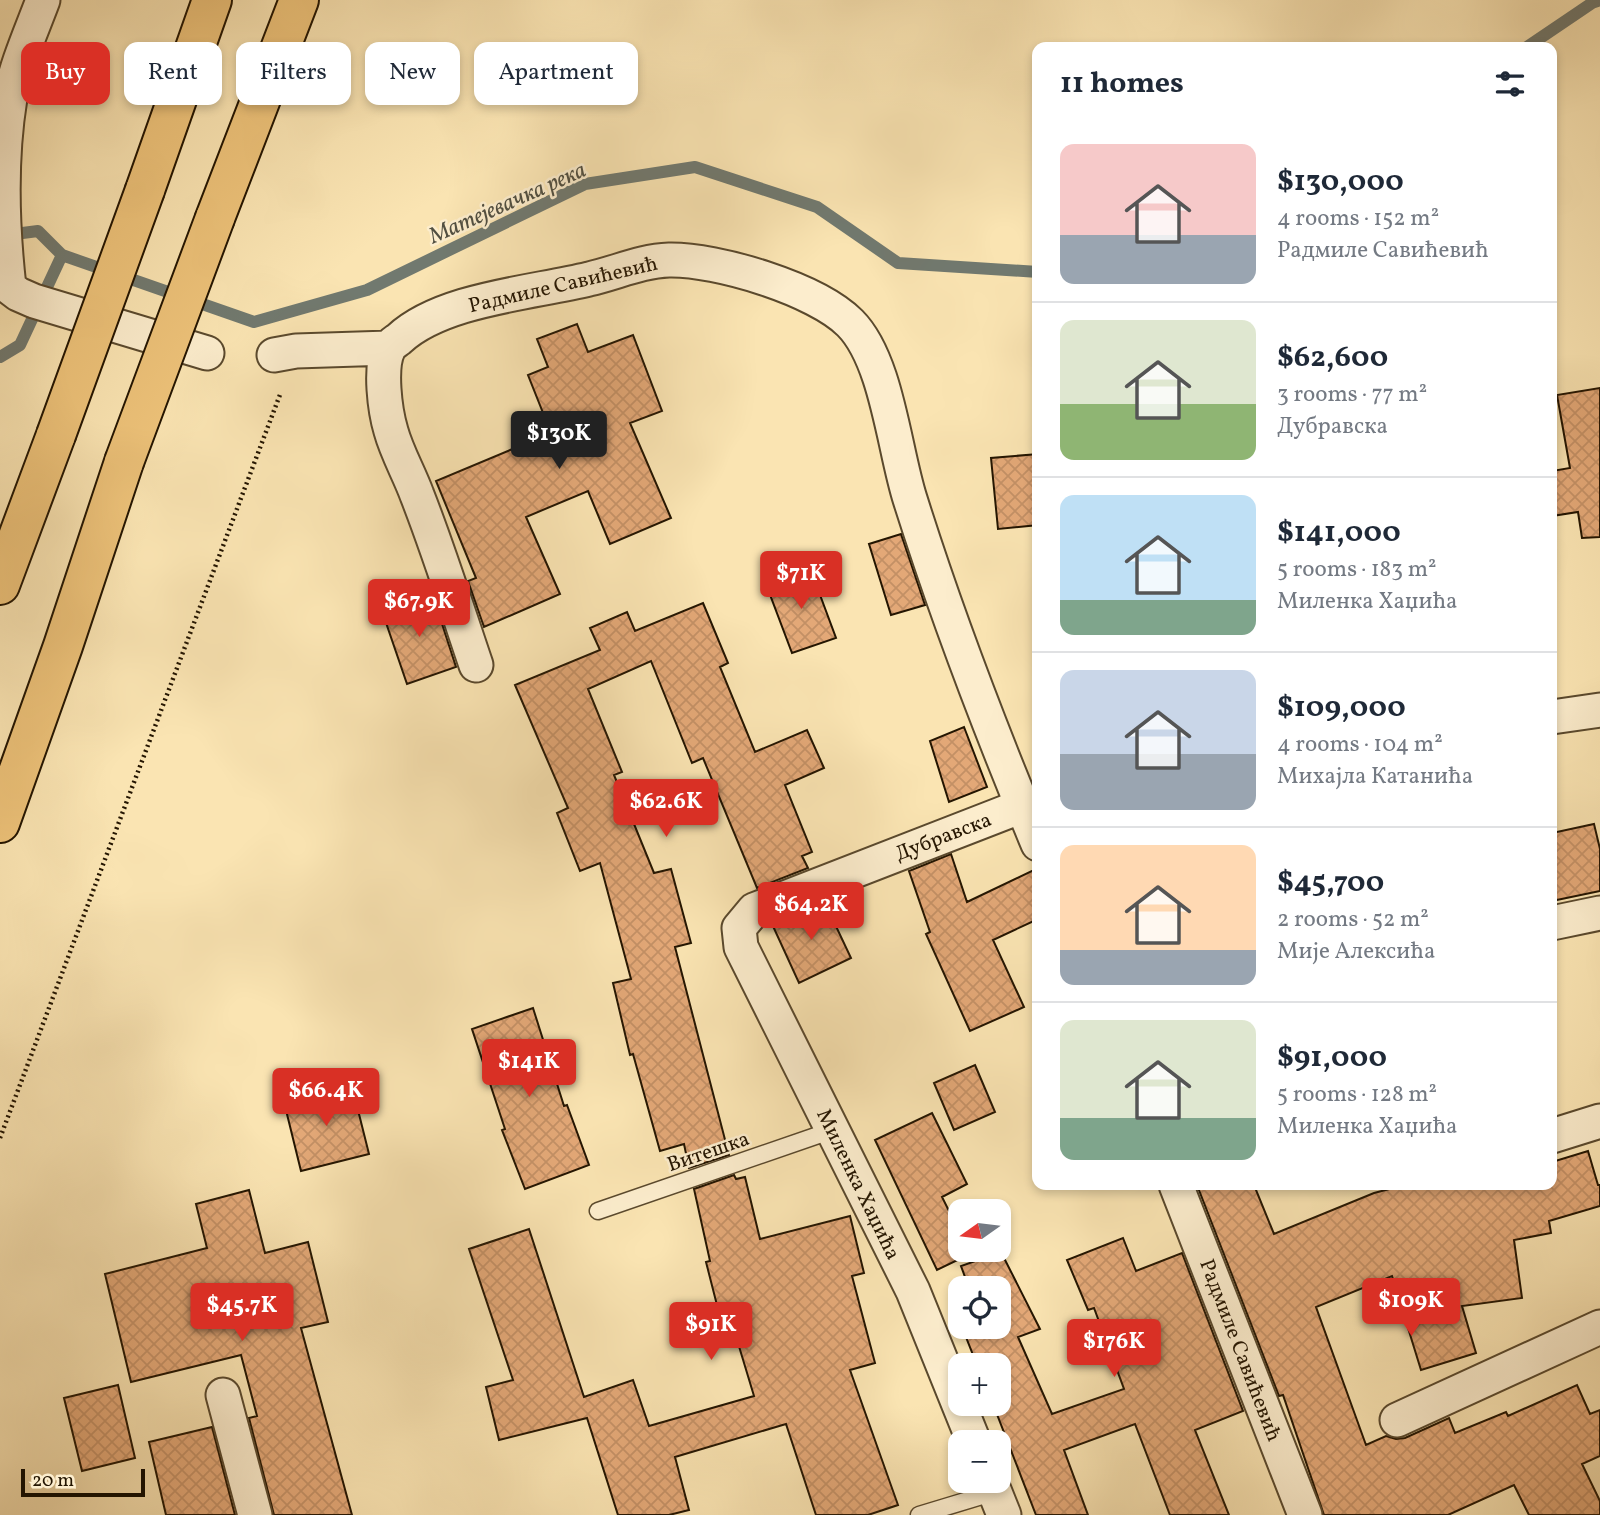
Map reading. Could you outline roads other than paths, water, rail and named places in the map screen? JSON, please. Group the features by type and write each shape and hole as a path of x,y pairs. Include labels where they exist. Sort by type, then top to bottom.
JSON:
{"highway":[{"path":"0,585 212,0"},
{"path":"0,823 124,463 299,0"}],"street":[{"path":"43,0 10,95 6,125 3,212 9,287 40,303 207,353"},
{"name":"Радмиле Савићевић","path":"389,348 409,329 437,314 492,299 590,279 642,263 671,260 751,274 830,307 851,324 877,369 909,495 973,686 1030,804"},
{"path":"285,353 389,348 383,376 385,406 391,434 417,495 476,665"},
{"path":"1557,716 1600,710"},
{"name":"Дубравска","path":"738,928 754,910 1030,804"},
{"path":"1557,922 1600,913"},
{"name":"Миленка Хаџића","path":"738,928 741,947 913,1291 969,1430"},
{"path":"1557,1134 1600,1121"},
{"name":"Радмиле Савићевић","path":"1178,1190 1305,1515"},
{"path":"1397,1420 1600,1327"},
{"path":"223,1395 255,1515"}],"lane":[{"name":"Витешка","path":"598,1211 832,1130"},
{"path":"919,1515 996,1496"}],"waterway":[{"name":"Матејевачка река","path":"1534,42 1600,0"},
{"name":"Матејевачка река","path":"7,235 38,231 62,255 254,322 367,290 585,184 695,167 817,207 898,263 1032,272"},
{"path":"0,357 20,345 62,255"}]}
